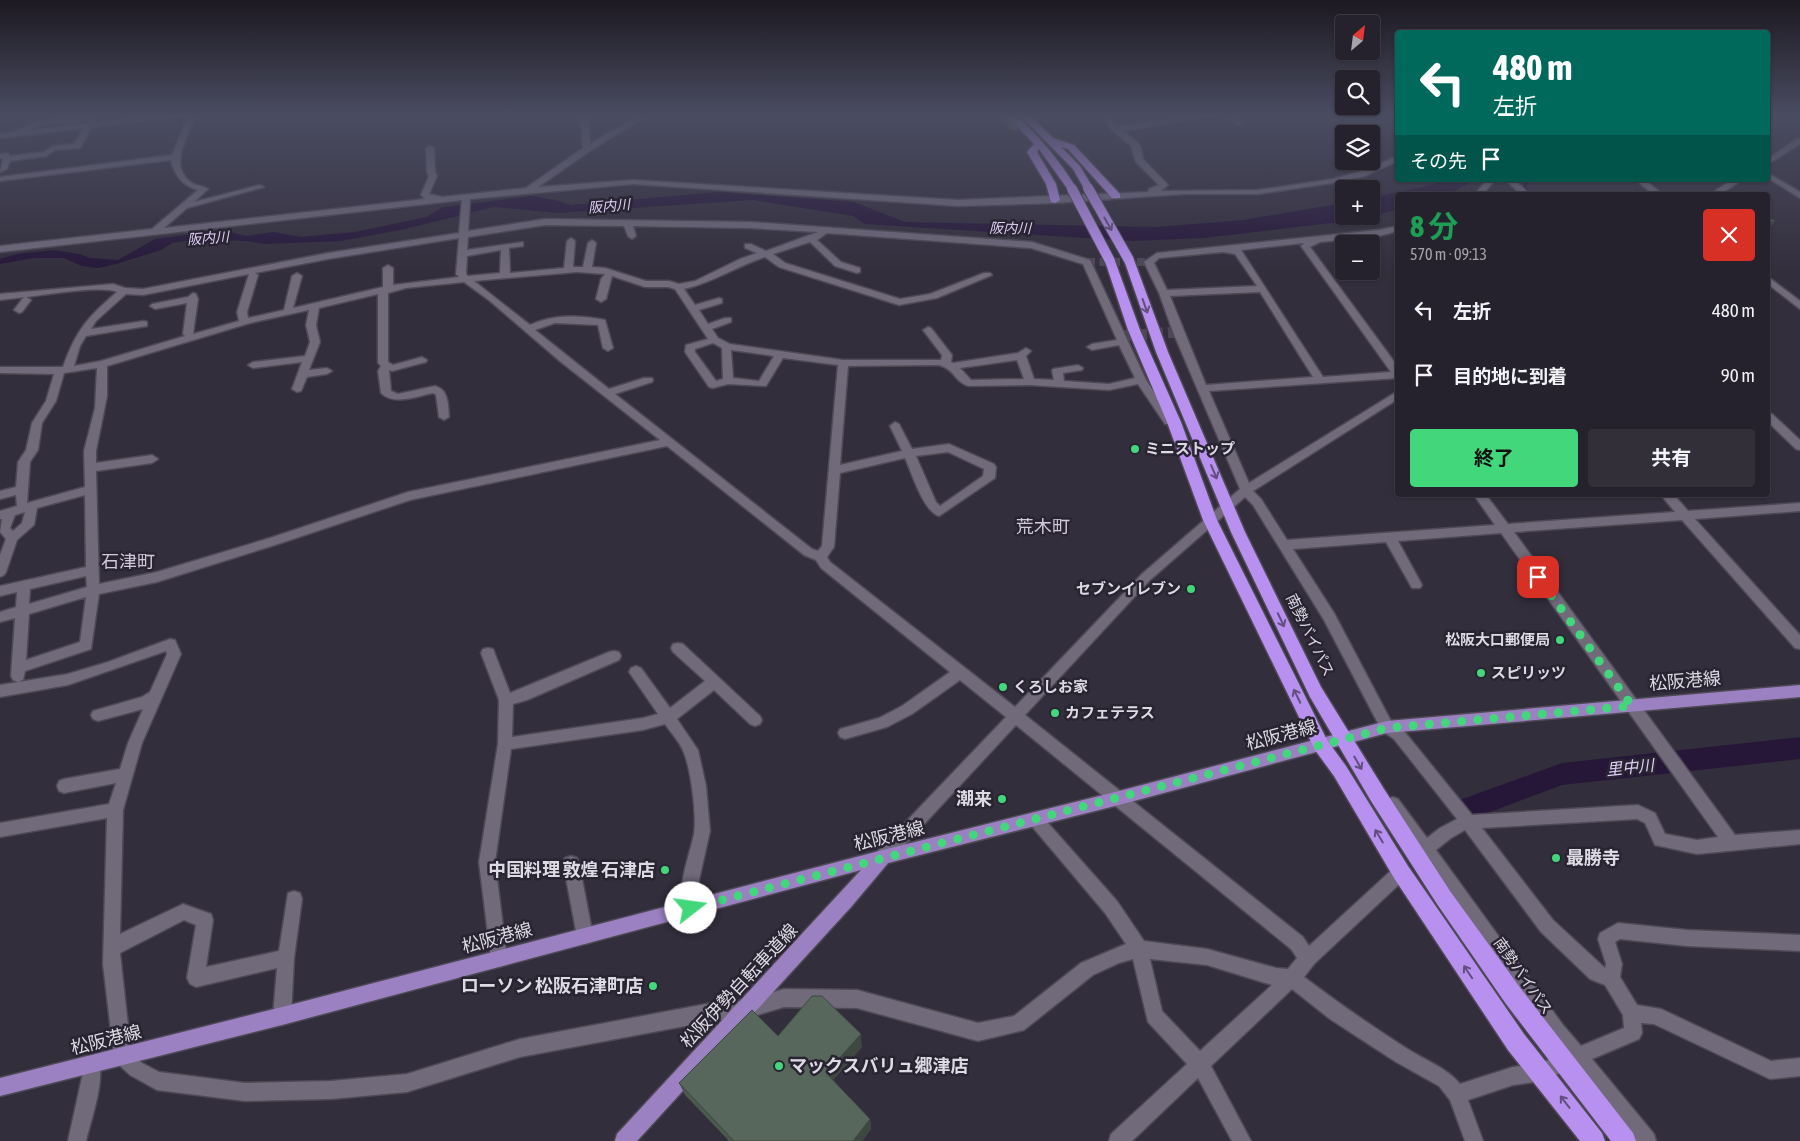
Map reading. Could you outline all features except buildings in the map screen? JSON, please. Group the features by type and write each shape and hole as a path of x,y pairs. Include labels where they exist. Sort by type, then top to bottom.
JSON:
{"highway":[{"path":"1041,167 1051,184 1055,200"},
{"name":"南勢バイパス","path":"1059,167 1110,261 1134,330 1174,422 1210,520 1321,745 1340,771 1401,872 1516,1042 1594,1141"},
{"name":"南勢バイパス","path":"1076,167 1129,260 1162,352 1238,532 1251,554 1306,674 1383,806 1415,856 1570,1060 1625,1141"},
{"path":"1090,167 1116,196"}],"main road":[{"name":"松阪港線","path":"0,1087 282,1016 883,857 1387,728 1800,691"},
{"name":"松阪伊勢自転車道線","path":"624,1141 883,857"}],"street":[{"path":"0,179 99,167"},
{"path":"154,231 204,189 190,185 177,167"},
{"path":"431,167 433,176 425,197 430,199 452,197 462,199"},
{"path":"528,190 561,167"},
{"path":"1137,195 1159,189 1164,185 1146,167"},
{"path":"0,249 462,199 528,190 633,182 958,203 1055,200 1184,192 1258,192 1333,181 1362,174 1377,167"},
{"path":"1770,176 1800,196"},
{"path":"1481,192 1489,182"},
{"path":"1512,182 1523,192"},
{"path":"1643,182 1655,192"},
{"path":"1718,192 1735,182"},
{"path":"1784,185 1800,184"},
{"path":"183,208 260,187"},
{"path":"462,199 461,274 465,279 808,552 821,557 825,565 1119,798 1296,943 1308,958"},
{"path":"0,302 92,288 113,287 124,291 143,292 282,264 463,232 545,222 627,222 664,226 750,225 1032,245 1088,262 1110,310 1121,342 1141,380 1169,422 1174,422"},
{"path":"627,222 632,236"},
{"path":"1395,229 1379,233 1157,256 1149,262 1164,293 1246,490 1285,545 1329,617 1387,728 1398,735 1468,822 1547,926 1596,974 1611,979 1632,1013 1633,1034 1541,1072 1513,1076 1457,1094"},
{"path":"0,370 63,370 102,364 244,322 406,286 568,269 610,272 645,284 669,284 678,287 698,283 724,269 811,239 822,234 825,230"},
{"path":"1325,238 1305,246 1395,372"},
{"path":"811,239 838,264 857,270"},
{"path":"568,269 571,241"},
{"path":"587,270 592,243"},
{"path":"462,254 520,244"},
{"path":"505,246 505,275"},
{"path":"748,246 782,265 899,302 914,301 948,292 987,275"},
{"path":"1216,249 1238,252 1319,379"},
{"path":"388,268 385,290 383,363 392,368 422,360"},
{"path":"601,299 610,272"},
{"path":"244,322 242,312 253,275"},
{"path":"289,312 288,307 297,276"},
{"path":"1770,282 1800,306"},
{"path":"678,287 714,340 728,347 843,363 939,362 950,365 1024,354 1030,382"},
{"path":"1164,293 1263,289"},
{"path":"28,507 21,502 24,462 32,450 38,423 51,401 75,346 92,319 124,291"},
{"path":"0,297 44,299"},
{"path":"155,306 193,298 188,334 190,338"},
{"path":"19,310 20,299"},
{"path":"693,309 719,301"},
{"path":"297,389 315,342 311,325 315,306"},
{"path":"529,329 556,318 602,322 608,348"},
{"path":"706,328 728,320"},
{"path":"84,333 144,324"},
{"path":"928,330 947,355 950,365 969,383 1059,382 1110,387 1141,380"},
{"path":"714,340 690,347 690,352 713,385 728,381 762,384 780,354"},
{"path":"1092,347 1121,342"},
{"path":"728,347 726,350 728,381"},
{"path":"253,365 310,358"},
{"path":"821,557 828,548 843,363"},
{"path":"19,668 86,645 93,590 89,468 90,452 100,412 104,375 102,364"},
{"path":"387,365 383,371 386,393 398,397 435,389 441,394 444,417"},
{"path":"1059,382 1057,371 1078,368"},
{"path":"303,374 327,371"},
{"path":"1202,388 1395,375"},
{"path":"609,393 648,380"},
{"path":"883,857 1146,577 1246,490 1395,396"},
{"path":"1770,418 1800,446"},
{"path":"834,470 909,453 949,448 990,467 989,478 939,512 931,504 909,453 895,426"},
{"path":"0,617 93,590 157,577 274,542 408,496 669,442"},
{"path":"89,468 152,460"},
{"path":"0,495 22,489"},
{"path":"0,572 7,546 4,529 5,513 78,492 90,491"},
{"path":"1481,497 1731,843"},
{"path":"1670,497 1800,644"},
{"path":"1285,545 1800,506"},
{"path":"7,546 28,525 28,507"},
{"path":"1390,538 1416,585"},
{"path":"0,592 92,570"},
{"path":"17,686 24,586"},
{"path":"0,691 17,686 52,683 105,669 170,644 174,654 135,743 115,810 111,964 123,1057 136,1069 157,1081 246,1092 331,1090 407,1083 520,1048 717,1011 744,1010 784,998 857,999 978,1032 1018,1024 1087,969 1117,955 1138,949 1207,957 1276,977 1292,978 1336,1013 1402,1056 1445,1080 1457,1094 1474,1141"},
{"path":"678,648 755,720"},
{"path":"488,653 506,700 505,744 487,862 499,959"},
{"path":"506,700 522,696 614,656"},
{"path":"636,672 691,750 699,786 702,831 691,880 691,908"},
{"path":"845,733 882,724 907,710 960,672"},
{"path":"505,744 643,724 669,717 714,682"},
{"path":"98,715 146,702 156,696"},
{"path":"64,786 125,775"},
{"path":"1383,806 1393,804 1426,849 1570,1060 1647,1141"},
{"path":"0,830 115,810"},
{"path":"1426,849 1452,828 1468,822 1638,812 1650,818 1660,840 1697,847 1800,837"},
{"path":"1035,819 1111,907 1138,949 1154,1016 1200,1064 1242,1141"},
{"path":"571,863 585,936"},
{"path":"1118,1141 1292,978 1308,958 1401,872"},
{"path":"282,1016 286,958 294,898"},
{"path":"111,949 183,912 205,920 196,978 286,958"},
{"path":"1611,979 1614,964 1606,939 1618,931 1687,938 1800,943"},
{"path":"1632,1013 1654,1016 1770,1070 1800,1067"},
{"path":"77,1141 90,1086 92,1065"}],"water":[{"path":"1435,182 1471,182 1453,192 1398,192 1435,184"},
{"name":"阪内川","path":"718,192 854,202 905,222 1156,227 1243,220 1335,205 1335,223 1204,238 1133,241 865,224 853,216 753,200 558,213 494,207 405,229 341,241 265,244 247,241 196,239 172,243 161,250 98,268 82,266 64,258 34,258 0,264 0,259 17,254 54,250 79,254 90,258 118,260 155,239 218,231 227,231 246,236 273,232 301,237 355,232 426,217 443,207 533,196 571,205"},
{"path":"1395,193 1395,210 1380,214 1380,196"}],"waterway":[{"path":"1527,191 1525,185 1529,182"},
{"name":"里中川","path":"1466,809 1562,774 1800,748"}],"tunnel":[{"path":"1087,262 1149,262"},
{"path":"1120,336 1178,332"}],"place":[{"name":"ミニストップ","path":"1135,449"},
{"name":"セブンイレブン","path":"1191,589"},
{"name":"松阪大口郵便局","path":"1560,640"},
{"name":"スピリッツ","path":"1481,673"},
{"name":"くろしお家","path":"1003,687"},
{"name":"カフェテラス","path":"1055,713"},
{"name":"潮来","path":"1002,799"},
{"name":"最勝寺","path":"1556,858"},
{"name":"中国料理 敦煌 石津店","path":"665,870"},
{"name":"ローソン 松阪石津町店","path":"653,986"},
{"name":"マックスバリュ郷津店","path":"779,1066"}],"district":[{"name":"荒木町","path":"1043,527"},
{"name":"石津町","path":"128,562"}],"route":[{"path":"691,908 1387,728 1632,706 1538,577"}]}
